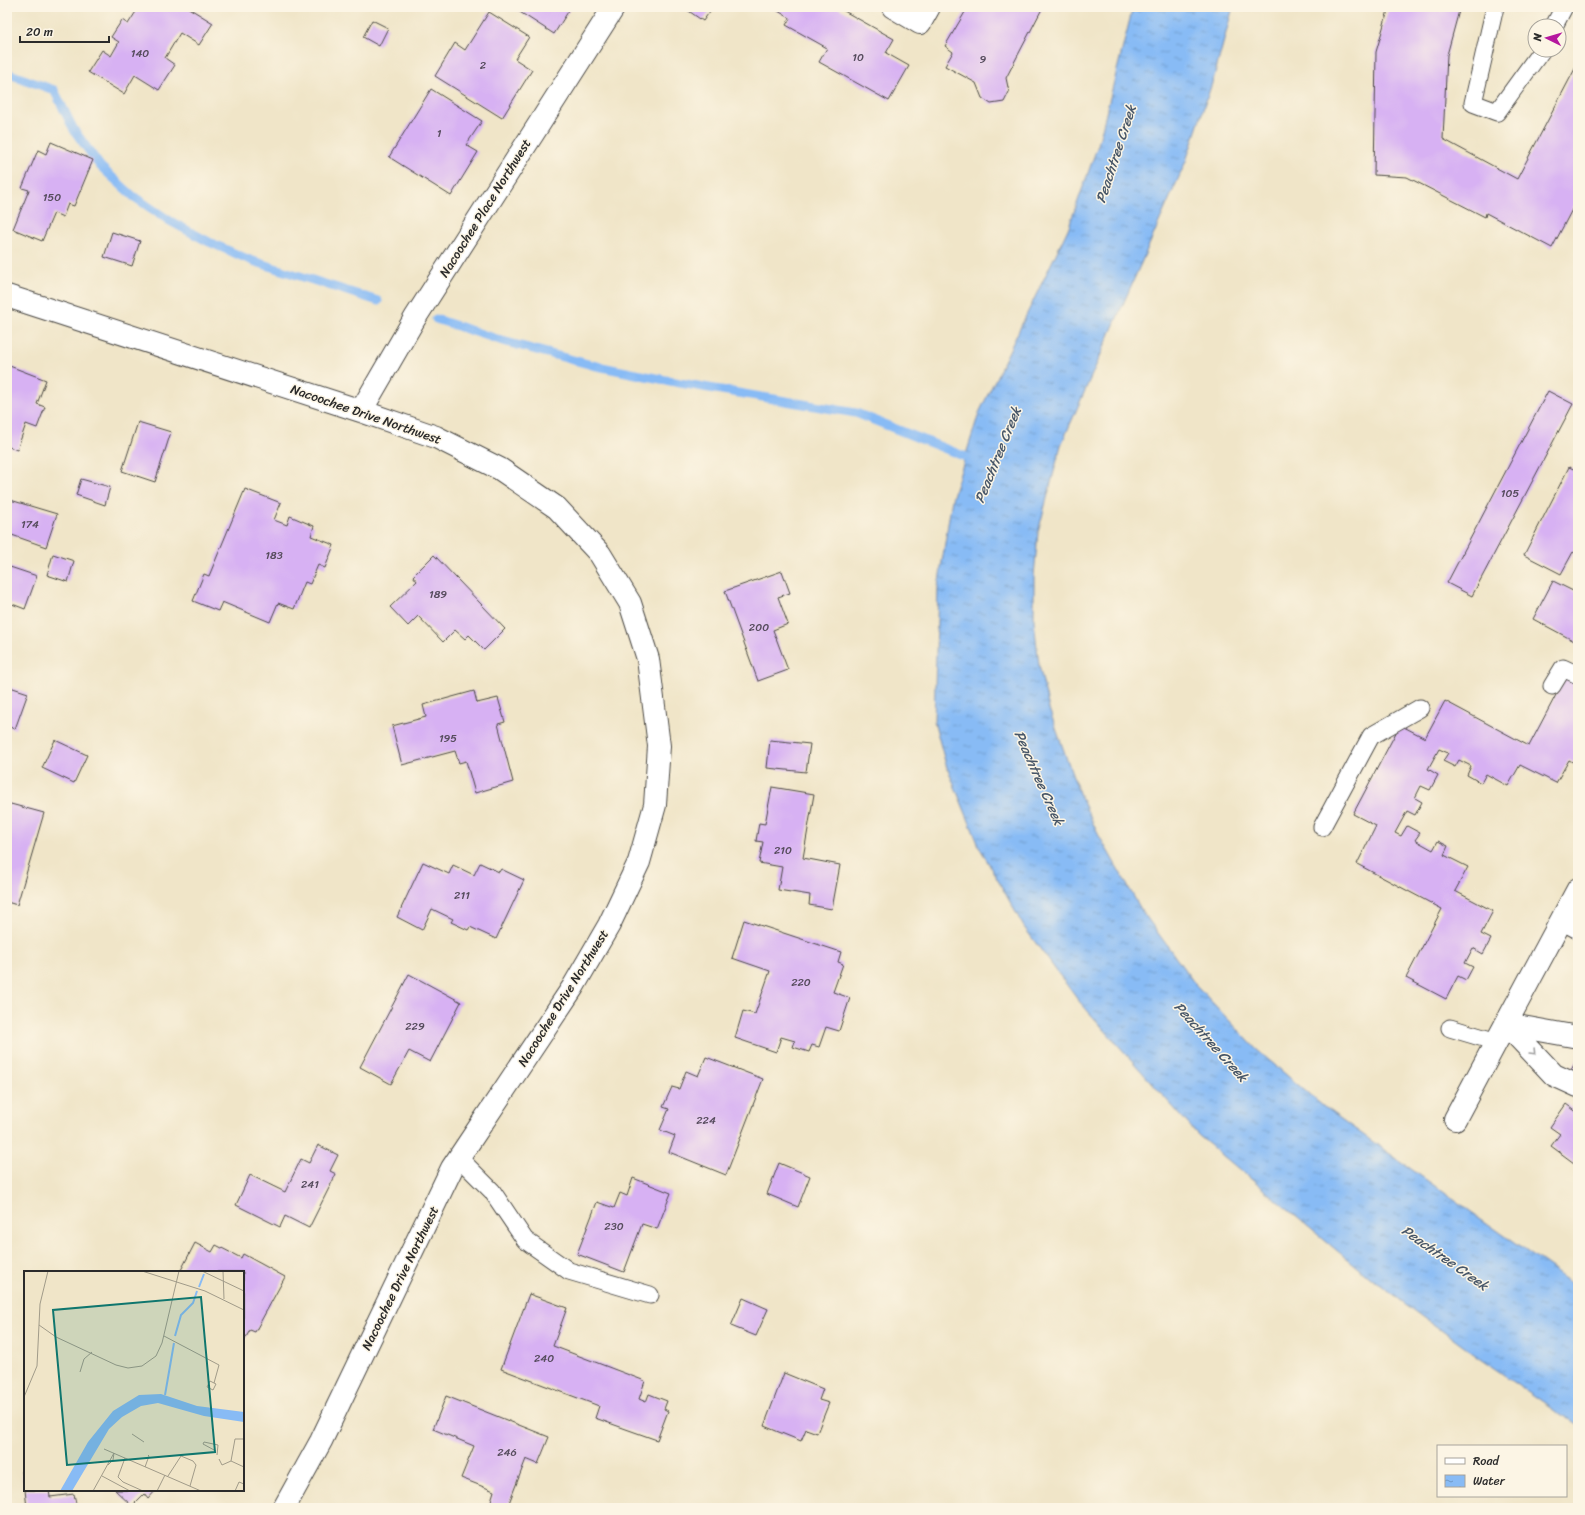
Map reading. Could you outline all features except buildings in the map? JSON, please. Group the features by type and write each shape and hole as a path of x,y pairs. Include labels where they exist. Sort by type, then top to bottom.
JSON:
{"street":[{"name":"Nacoochee Place Northwest","path":"361,411 415,318 614,7"},
{"path":"893,7 920,22 929,7"},
{"name":"Nacoochee Drive Northwest","path":"7,296 361,411 436,437 500,469 557,508 600,554 630,603 648,659 659,746 655,805 639,862 609,925 573,987 452,1168 321,1441 284,1508"},
{"path":"1455,1119 1502,1033 1569,925 1578,889"},
{"path":"1502,1033 1578,1037"},
{"path":"1502,1033 1554,1075 1578,1086"}],"lane":[{"path":"1495,7 1473,103 1497,112 1536,58"},
{"path":"1558,18 1564,7"},
{"path":"1552,686 1563,668 1578,675"},
{"path":"1322,827 1371,736 1420,708"},
{"path":"1450,1028 1502,1033"},
{"path":"459,1158 492,1191 525,1240 569,1271 650,1295"}],"water":[{"name":"Peachtree Creek","path":"1133,7 1233,7 1214,77 1186,161 1061,445 1038,532 1034,576 1034,621 1039,665 1049,709 1079,793 1098,834 1142,911 1195,984 1256,1049 1324,1107 1578,1288 1578,1426 1478,1357 1370,1278 1198,1135 1078,1000 1024,927 980,848 946,765 934,721 938,587 952,499 979,413 1068,229 1098,145"}],"waterway":[{"path":"7,73 54,90 74,130 100,166 133,196 170,221 209,242 250,260 378,301"},
{"path":"436,319 506,342 592,365 680,383 856,413 976,461"}]}
